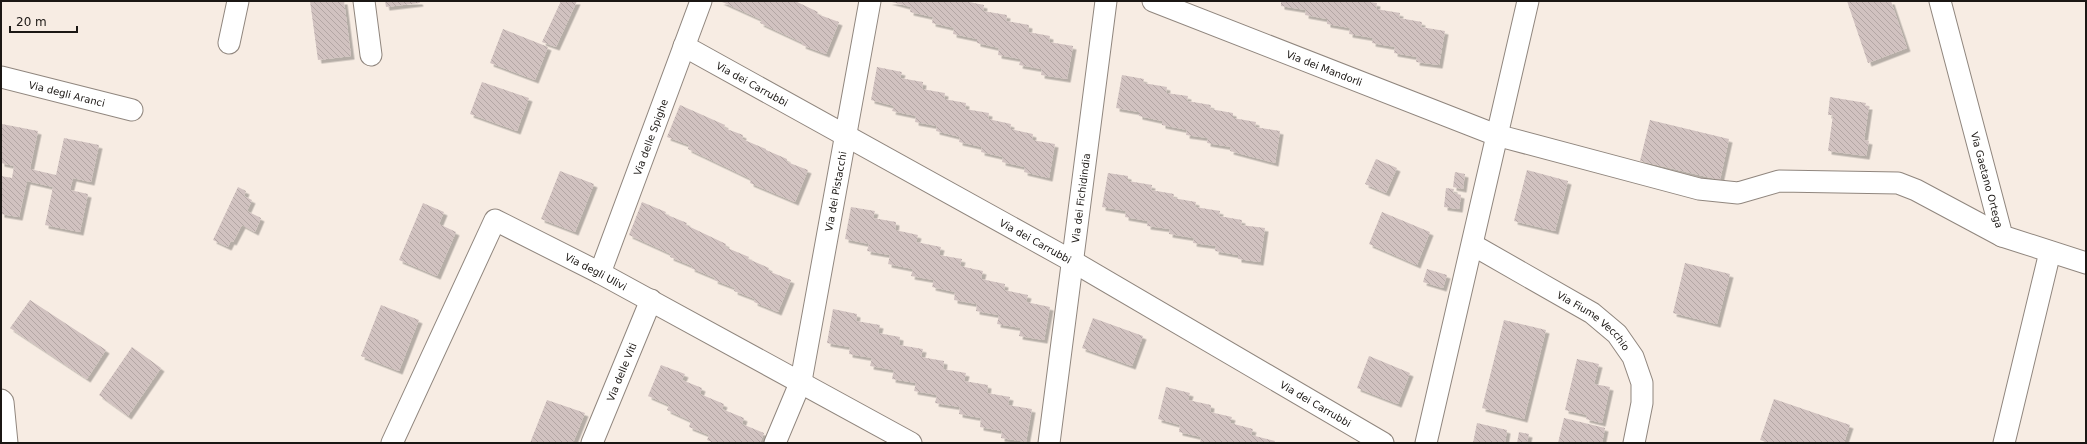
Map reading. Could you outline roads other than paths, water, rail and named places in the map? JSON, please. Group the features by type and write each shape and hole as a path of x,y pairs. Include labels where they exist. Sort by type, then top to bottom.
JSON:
{"street":[{"path":"229,43 238,1"},
{"path":"364,1 371,55"},
{"name":"Via delle Spighe","path":"600,272 701,1"},
{"name":"Via dei Pistacchi","path":"775,443 801,381 870,1"},
{"name":"Via dei Fichidindia","path":"1049,443 1106,1"},
{"name":"Via dei Mandorli","path":"1153,1 1496,135 1699,189 1738,193 1779,181 1898,183 1916,190 2002,236"},
{"path":"1426,443 1473,245 1496,135 1528,1"},
{"name":"Via Gaetano Ortega","path":"1940,1 2002,236 2086,264"},
{"name":"Via dei Carrubbi","path":"684,46 1072,261 1383,443"},
{"name":"Via degli Aranci","path":"1,77 132,110"},
{"name":"Via degli Ulivi","path":"392,443 496,220 600,272 801,381 911,443"},
{"name":"Via Fiume Vecchio","path":"1473,245 1592,313 1617,334 1633,357 1642,383 1642,403 1634,443"},
{"path":"2004,443 2050,252"},
{"name":"Via delle Viti","path":"592,443 651,300"},
{"path":"1,400 3,402 7,443"}]}
